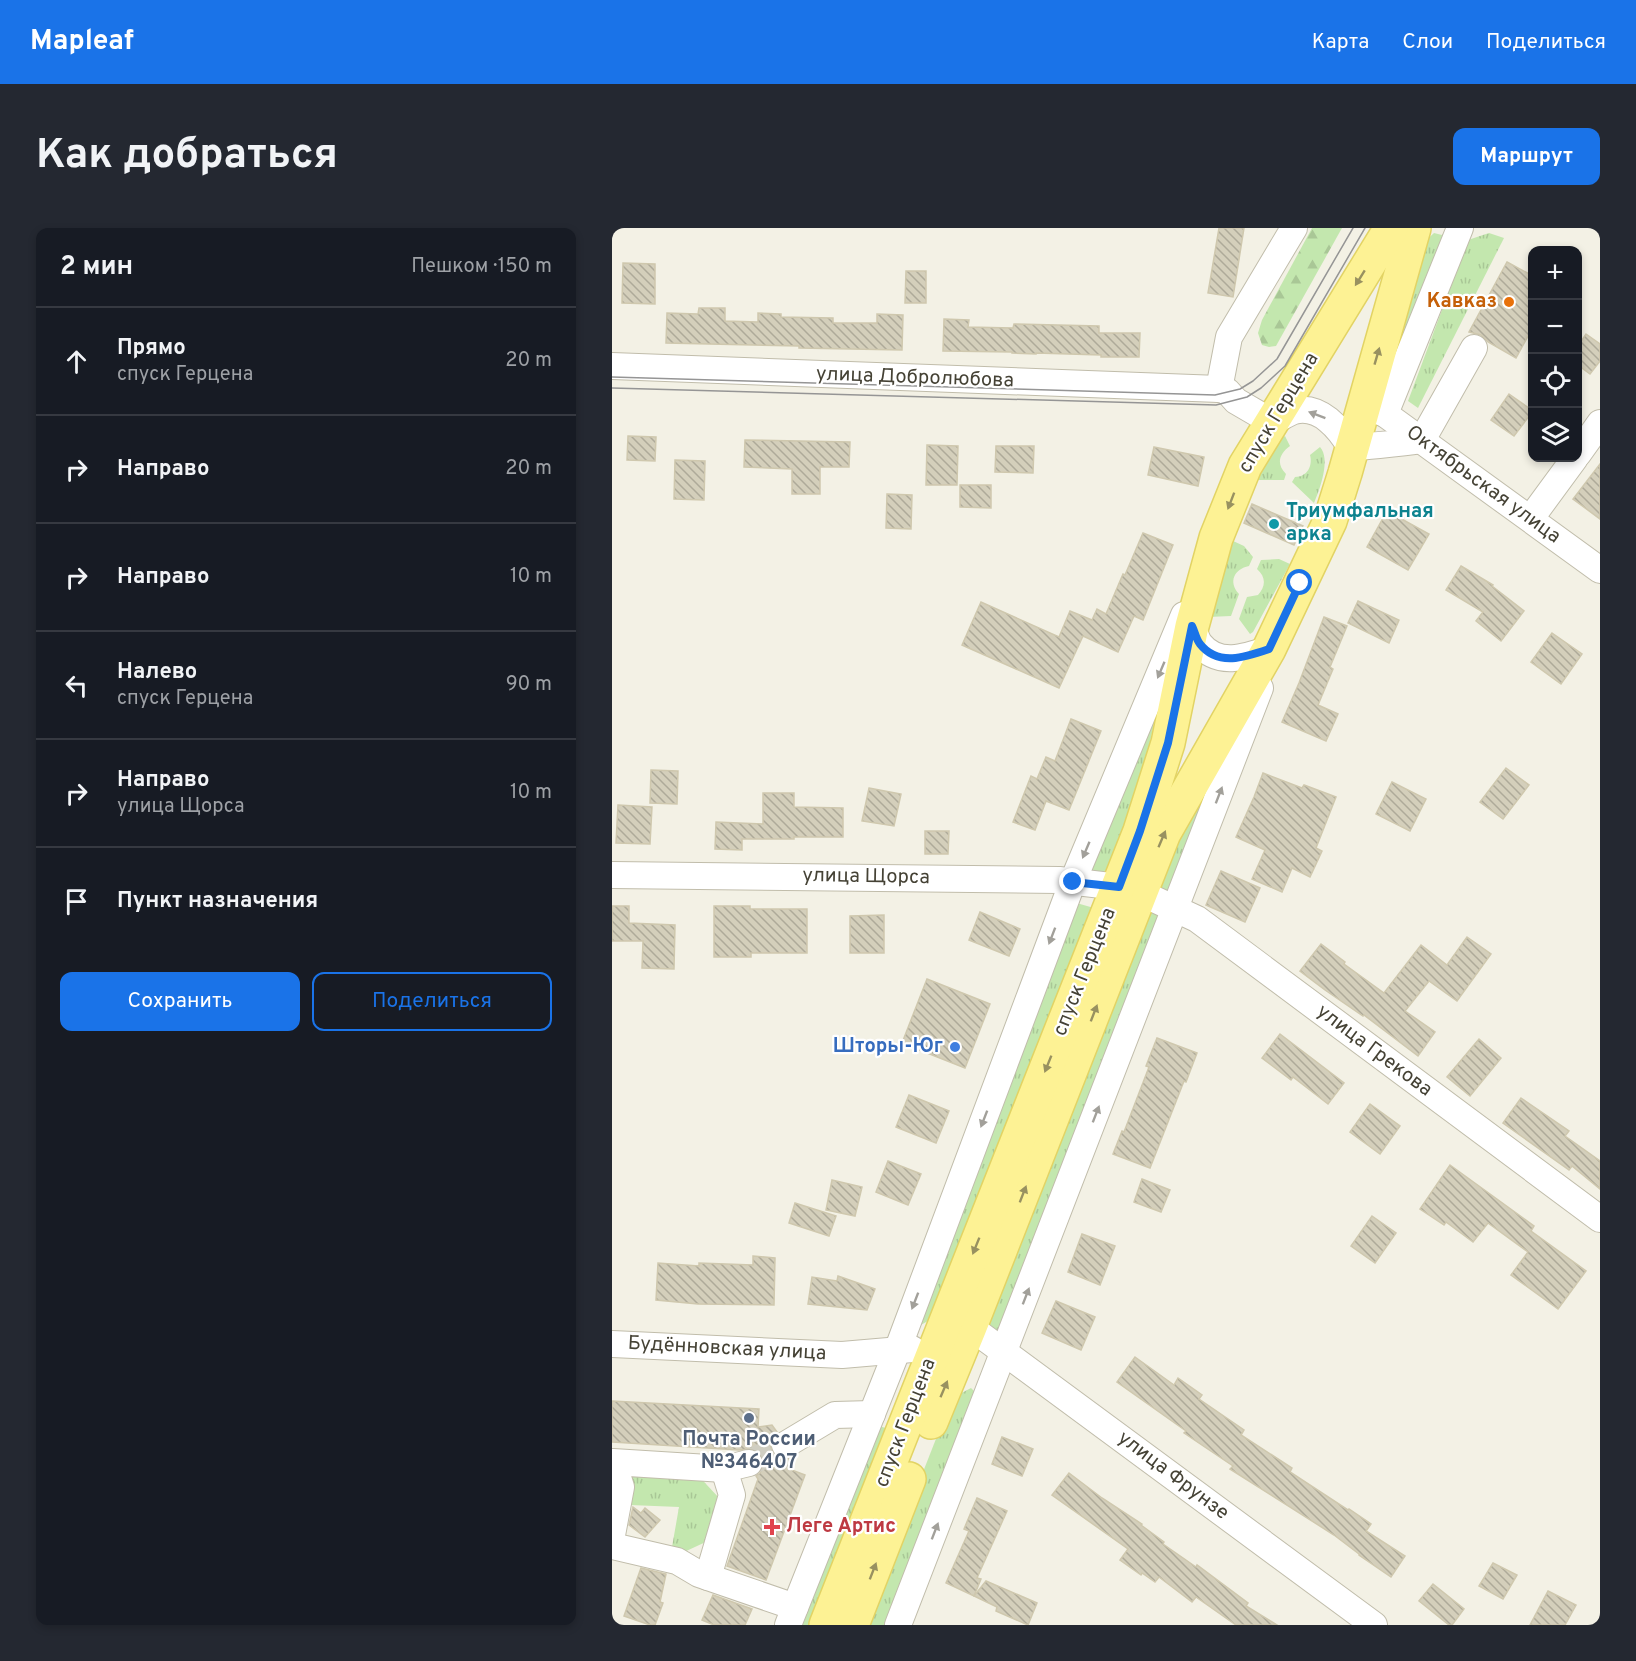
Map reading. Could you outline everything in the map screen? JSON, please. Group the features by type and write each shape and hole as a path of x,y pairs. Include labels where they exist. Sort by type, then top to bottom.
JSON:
{"main road":[{"name":"спуск Герцена","path":"852,1625 970,1327 1130,890 1140,831 1168,743 1192,626 1216,538 1245,466 1391,228"},
{"name":"спуск Герцена","path":"826,1625 936,1347 1130,890 1269,649 1329,520 1351,448 1374,410 1414,228"}],"street":[{"path":"1294,228 1229,337 1219,389 1227,391 1236,401 1272,422 1295,411 1322,415 1343,433 1351,448 1422,440 1474,348"},
{"name":"спуск Герцена","path":"1374,410 1460,228"},
{"name":"улица Добролюбова","path":"612,366 1219,389"},
{"name":"Октябрьская улица","path":"1374,410 1422,440 1600,570"},
{"path":"1582,448 1600,423"},
{"path":"1531,518 1572,462"},
{"path":"612,1546 677,1561 699,1574 791,1616 897,1351 1073,882 1216,538"},
{"path":"898,1625 1300,583"},
{"path":"1192,626 1200,645 1220,657 1239,659 1269,649"},
{"name":"улица Щорса","path":"612,874 1059,880 1130,890"},
{"name":"улица Грекова","path":"1130,890 1197,919 1600,1219"},
{"name":"улица Фрунзе","path":"970,1327 1374,1625"},
{"name":"Будённовская улица","path":"612,1344 842,1355 936,1347"},
{"name":"Будённовская улица","path":"842,1355 918,1394"},
{"path":"785,1445 835,1415 872,1414"},
{"path":"612,1534 621,1487 613,1462 724,1469 749,1463"},
{"path":"708,1577 732,1495 724,1469"}],"green space":[{"path":"1312,228 1342,228 1276,346 1262,345 1258,333 1262,320"},
{"path":"1448,228 1390,388 1393,337 1420,246 1434,233 1442,235"},
{"path":"1489,233 1504,238 1418,408 1408,401 1468,240"},
{"path":"1285,436 1290,446 1283,452 1280,459 1281,467 1286,474 1284,480 1254,480 1273,443"},
{"path":"1320,447 1325,466 1314,503 1292,482 1295,477 1306,473 1311,463 1310,455"},
{"path":"1231,540 1244,546 1253,557 1249,566 1240,570 1234,577 1234,585 1239,594 1231,616 1208,617"},
{"path":"1279,559 1290,564 1250,634 1239,619 1247,597 1258,595 1262,588 1263,578 1257,569 1261,560"},
{"path":"1165,677 1143,772 1109,873 1085,871"},
{"path":"1250,700 1176,898 1156,889 1170,838"},
{"path":"1073,902 1094,908 938,1315 909,1332"},
{"path":"1147,907 1168,917 1004,1339 990,1327 990,1301"},
{"path":"971,1388 979,1396 891,1625 863,1625 952,1398"},
{"path":"875,1425 893,1430 816,1625 794,1625"},
{"path":"627,1468 693,1470 720,1499 710,1540 682,1553 672,1547 679,1507 630,1505"}],"building":[{"path":"1219,228 1244,228 1233,297 1208,293"},
{"name":"Кавказ","path":"1507,262 1528,273 1528,336 1516,358 1488,342 1481,335 1469,332"},
{"path":"623,263 655,264 655,304 622,303"},
{"path":"906,271 926,271 926,303 905,303"},
{"path":"699,308 725,308 725,321 758,322 758,313 781,314 781,317 833,318 833,323 877,323 877,314 903,315 902,350 666,343 667,313 698,314"},
{"path":"944,319 969,320 968,327 1013,328 1014,324 1099,326 1099,333 1140,333 1139,357 943,351"},
{"path":"1586,334 1600,344 1600,361 1590,374 1582,368 1582,340"},
{"path":"1509,394 1528,407 1528,418 1514,436 1491,420"},
{"path":"628,436 656,437 655,461 627,460"},
{"path":"745,440 850,442 849,467 820,467 820,494 792,494 792,469 744,467"},
{"path":"927,445 958,446 957,485 926,485"},
{"path":"996,446 1034,446 1033,473 995,472"},
{"path":"1154,447 1204,457 1198,486 1148,475"},
{"path":"675,460 705,461 704,500 674,499"},
{"path":"1600,464 1600,519 1573,499"},
{"path":"960,485 991,485 991,508 960,507"},
{"path":"887,494 912,495 911,529 886,528"},
{"name":"Триумфальная арка","path":"1252,504 1303,526 1294,545 1244,523"},
{"path":"1387,511 1429,534 1408,570 1367,547"},
{"path":"1143,533 1173,545 1143,620 1134,616 1118,652 1083,636 1059,688 962,645 981,602 1059,637 1070,611 1092,620 1097,609 1106,614"},
{"path":"1461,566 1493,585 1524,611 1501,641 1476,621 1483,612 1446,590"},
{"path":"1358,601 1399,620 1389,643 1348,623"},
{"path":"1324,617 1347,626 1330,667 1333,669 1318,705 1338,714 1326,741 1282,722"},
{"path":"1552,633 1582,654 1561,684 1531,662"},
{"path":"1071,719 1101,731 1069,810 1046,801 1035,830 1013,822 1031,776 1037,779 1046,757 1055,761"},
{"path":"1506,768 1529,785 1503,819 1480,802"},
{"path":"651,770 678,771 677,804 650,803"},
{"path":"1263,773 1302,788 1304,785 1336,797 1316,848 1322,851 1310,877 1292,868 1282,892 1252,879 1265,850 1236,837"},
{"path":"1392,782 1426,799 1410,831 1376,814"},
{"path":"869,788 901,794 894,826 862,821"},
{"path":"763,793 794,793 794,807 843,808 843,837 742,839 742,850 715,849 716,822 763,824"},
{"path":"618,805 652,807 650,844 616,843"},
{"path":"925,831 949,831 948,854 925,854"},
{"path":"1221,871 1260,888 1245,922 1206,905"},
{"path":"612,906 629,906 629,923 675,925 674,969 642,968 643,941 612,941"},
{"path":"714,906 750,906 750,909 807,909 807,953 751,953 751,957 714,957"},
{"path":"980,912 1020,929 1009,956 969,940"},
{"path":"884,915 884,953 850,953 850,916"},
{"path":"1467,937 1491,954 1457,1001 1429,981 1405,1011 1435,1032 1418,1056 1300,971 1321,944 1384,993 1421,945 1447,965"},
{"path":"927,979 990,1004 965,1068 902,1043"},
{"path":"1280,1034 1344,1083 1328,1104 1293,1077 1291,1080 1262,1058"},
{"path":"1157,1038 1197,1053 1150,1168 1113,1154 1149,1067 1146,1066"},
{"path":"1479,1039 1501,1058 1470,1096 1447,1077"},
{"path":"909,1095 949,1111 936,1143 896,1127"},
{"path":"1521,1098 1569,1131 1565,1136 1600,1161 1600,1189 1572,1166 1569,1170 1503,1123"},
{"path":"1370,1104 1400,1126 1380,1154 1350,1132"},
{"path":"888,1161 921,1174 908,1205 876,1192"},
{"path":"1450,1165 1534,1226 1531,1231 1586,1271 1558,1309 1511,1275 1528,1252 1488,1223 1473,1242 1446,1222 1444,1225 1420,1209"},
{"path":"1142,1179 1170,1190 1161,1212 1134,1202"},
{"path":"832,1180 862,1187 855,1216 826,1210"},
{"path":"795,1203 836,1216 829,1236 789,1223"},
{"path":"1372,1216 1396,1233 1375,1263 1351,1246"},
{"path":"1082,1234 1115,1246 1100,1285 1068,1272"},
{"path":"753,1256 775,1258 774,1305 698,1304 656,1300 658,1263 699,1266 699,1263 753,1265"},
{"path":"838,1276 875,1289 867,1310 808,1304 812,1277 837,1281"},
{"path":"1056,1301 1095,1317 1081,1350 1042,1333"},
{"path":"1135,1357 1174,1385 1178,1378 1202,1395 1199,1399 1244,1430 1241,1435 1292,1468 1290,1472 1371,1524 1366,1531 1405,1556 1391,1577 1334,1535 1230,1469 1233,1466 1184,1433 1186,1431 1117,1382"},
{"path":"612,1401 759,1409 758,1427 772,1425 777,1432 772,1437 770,1445 772,1453 785,1460 794,1457 795,1460 789,1469 805,1475 766,1580 727,1566 758,1479 756,1476 763,1467 760,1453 753,1449 612,1442"},
{"path":"1002,1437 1033,1449 1022,1476 992,1464"},
{"path":"1069,1473 1142,1524 1164,1542 1163,1544 1196,1567 1197,1565 1248,1603 1246,1606 1277,1625 1236,1625 1196,1597 1192,1602 1159,1577 1155,1582 1120,1560 1128,1549 1052,1495"},
{"path":"977,1498 1007,1511 977,1578 981,1579 974,1596 946,1583 969,1531 964,1529"},
{"path":"633,1507 641,1513 645,1508 660,1520 645,1537 629,1525"},
{"path":"1493,1563 1517,1575 1503,1599 1479,1586"},
{"path":"641,1568 666,1574 660,1602 663,1603 655,1625 624,1616"},
{"path":"986,1581 1037,1603 1028,1625 996,1611 997,1607 974,1596"},
{"path":"1433,1584 1464,1609 1452,1625 1419,1601"},
{"path":"1548,1591 1576,1605 1565,1625 1530,1625"},
{"path":"713,1595 752,1609 745,1625 714,1625 702,1620"}],"tunnel":[{"path":"749,1463 785,1445"}],"tram line":[{"path":"612,377 1215,395 1240,389 1253,381 1277,359 1353,228"},
{"path":"612,388 1216,405 1247,397 1261,388 1285,366 1365,228"}],"place":[{"name":"Кавказ","path":"1509,302"},
{"name":"Триумфальная арка","path":"1274,524"},
{"name":"Шторы-Юг","path":"955,1047"},
{"name":"Почта России №346407","path":"749,1418"},
{"name":"Леге Артис","path":"772,1527"}],"route":[{"path":"1073,882 1119,887 1140,831 1168,743 1192,626 1200,645 1226,659 1239,659 1269,649 1300,583"}]}
